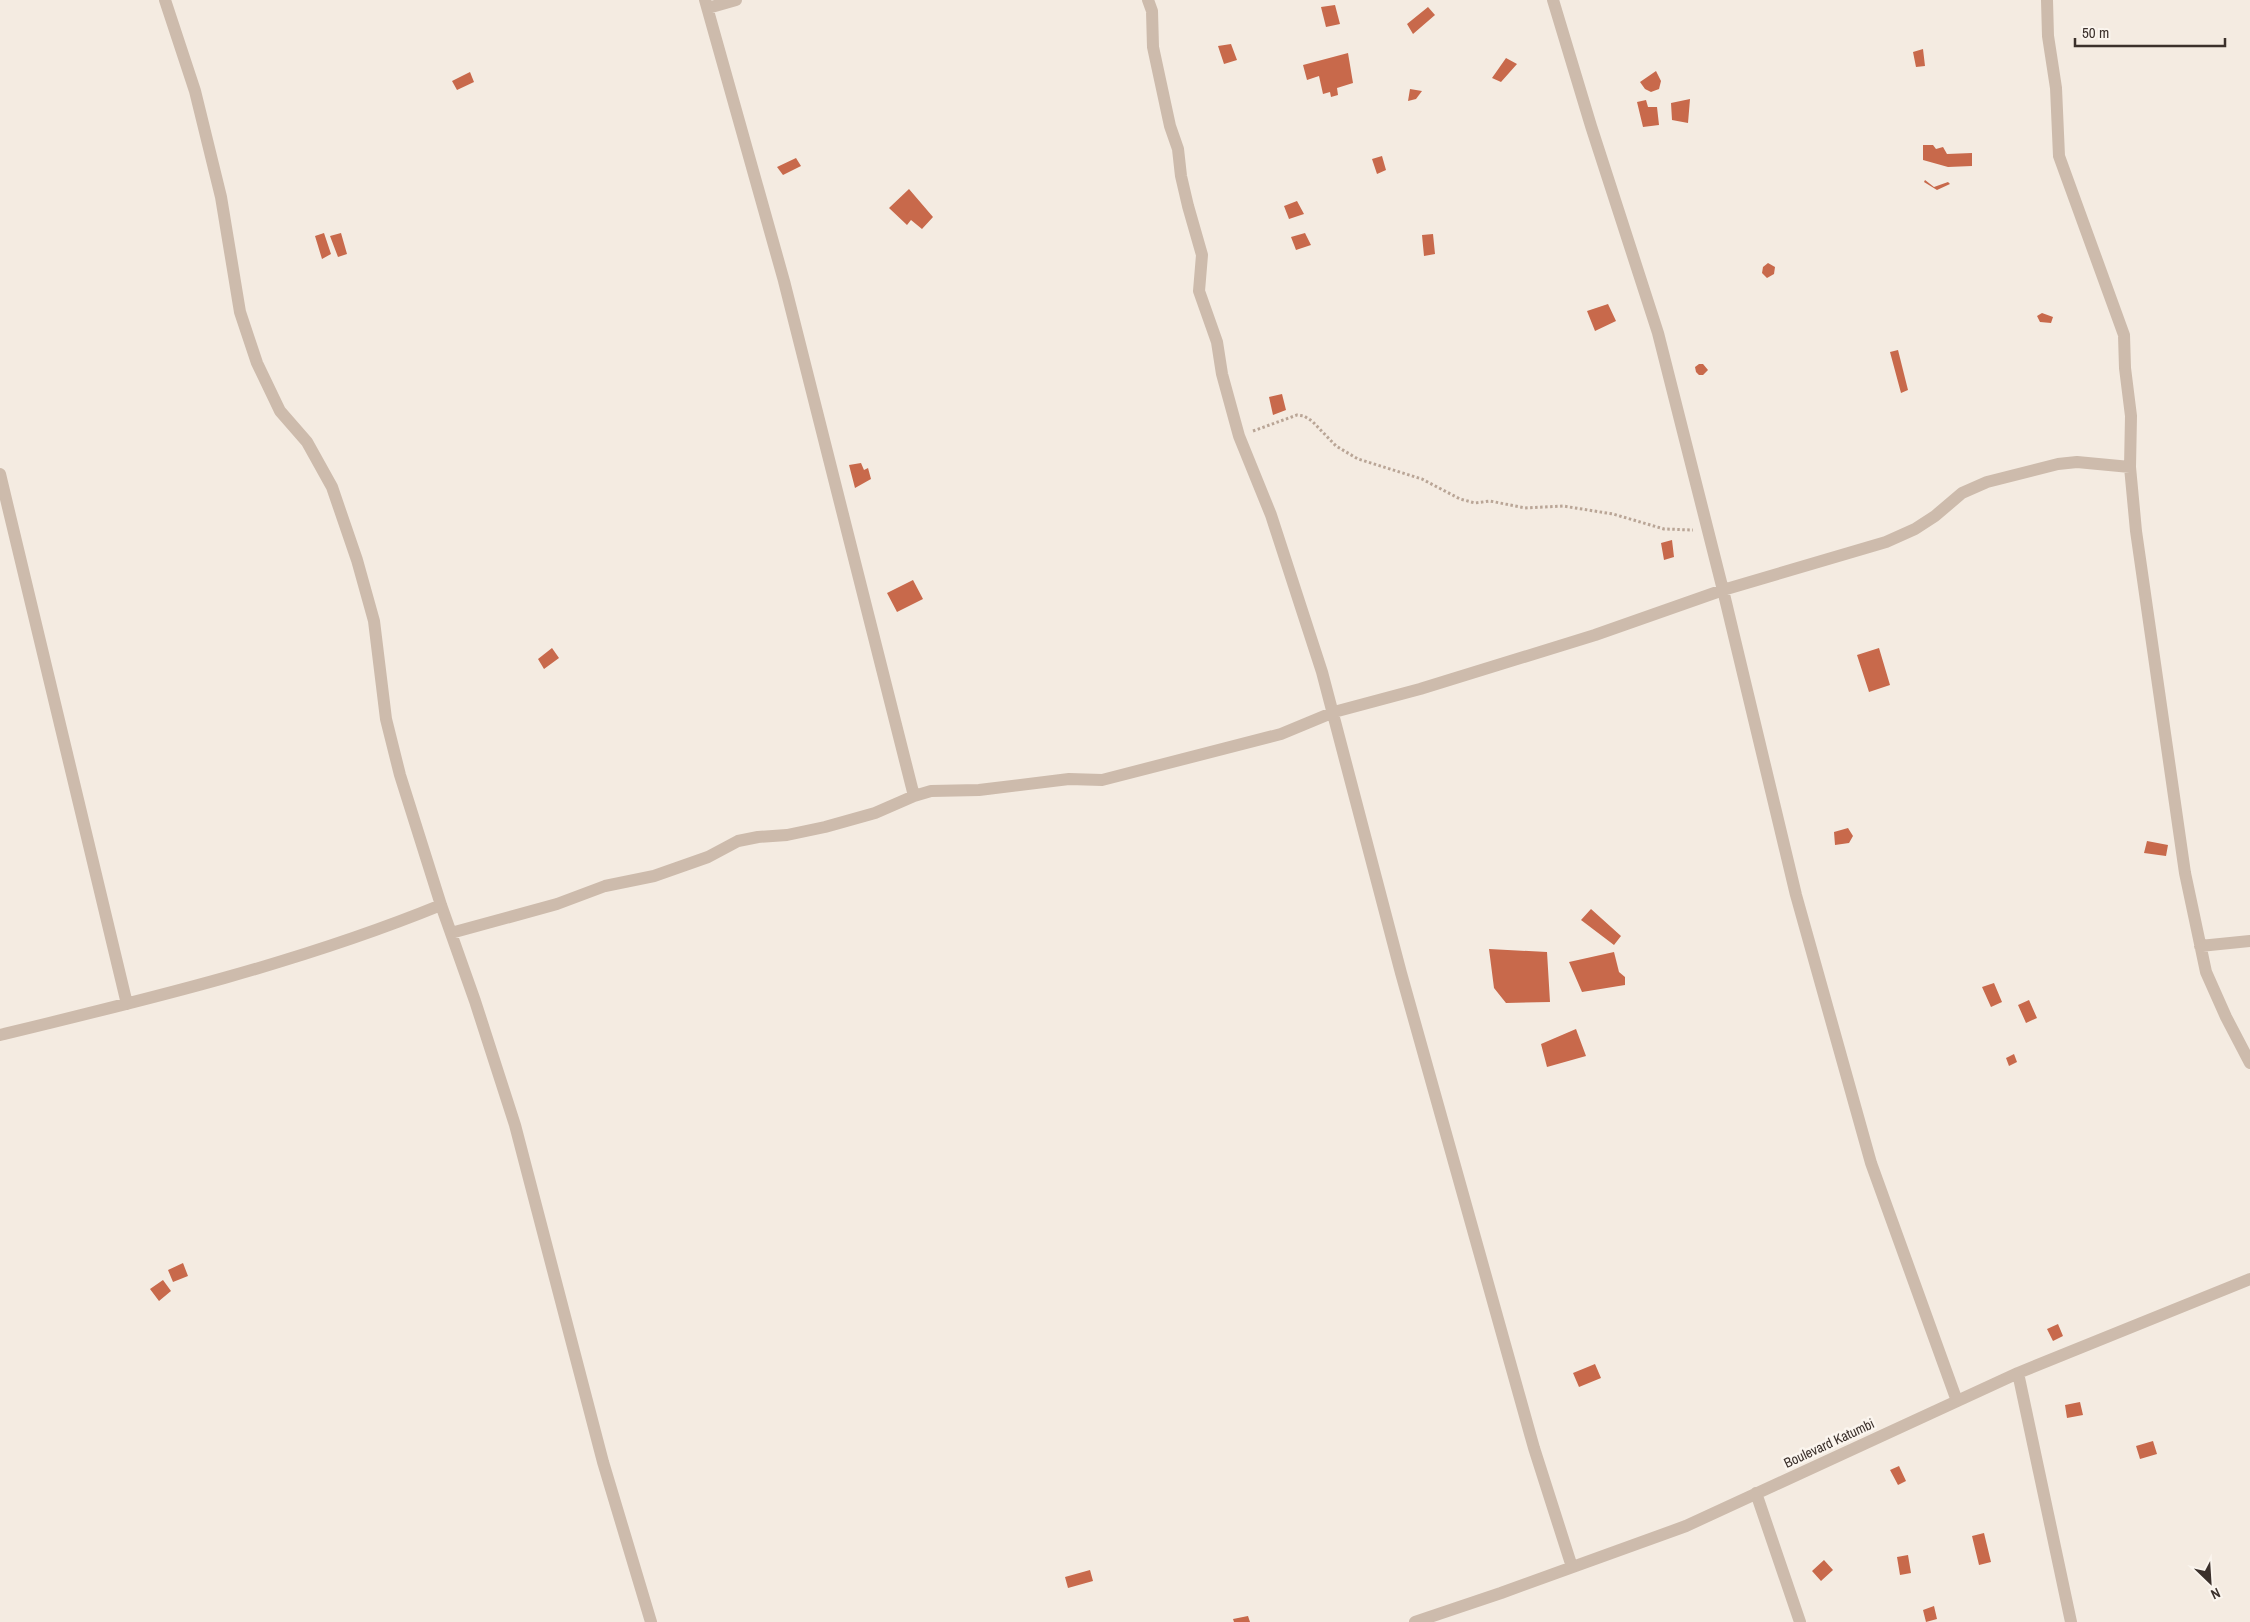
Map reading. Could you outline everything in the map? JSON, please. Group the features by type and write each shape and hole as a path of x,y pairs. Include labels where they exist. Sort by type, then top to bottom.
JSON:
{"street":[{"path":"165,0 195,90 221,197 240,312 257,363 280,411 307,442 332,486 357,560 374,621 386,719 400,775 450,933 475,1001 515,1125 603,1462 651,1622"},
{"path":"736,0 706,4 787,290 914,796"},
{"path":"1148,0 1152,11 1153,47 1170,126 1178,149 1181,176 1188,206 1202,255 1199,291 1217,342 1222,374 1239,436 1271,515 1302,605 1334,712 1409,1001 1534,1448 1572,1568"},
{"path":"1553,0 1591,126 1658,333 1672,396 1708,529 1796,894 1872,1163 1957,1401"},
{"path":"2047,0 2048,36 2056,88 2059,156 2124,335 2125,368 2131,416 2130,467 2136,531 2160,689 2168,766 2185,872 2206,972 2226,1017 2250,1063"},
{"path":"450,933 493,919 557,904 605,886 654,876 708,857 738,841 758,836 787,834 825,827 875,813 914,796 931,791 979,790 1069,778 1102,780 1281,734 1334,712 1420,689 1585,638 1723,590 1886,542 1916,529 1936,516 1962,493 1987,482 2058,464 2077,462 2130,467"},
{"path":"0,474 127,1004"},
{"path":"0,1034 127,1004 278,963 387,927 441,905"},
{"path":"2200,946 2250,941"},
{"name":"Boulevard Katumbi","path":"1416,1622 1686,1526 2018,1373 2250,1279"},
{"path":"2018,1373 2071,1622"},
{"path":"1756,1493 1800,1622"}],"path":[{"path":"1239,436 1297,415 1304,416 1336,446 1358,459 1422,479 1460,499 1475,503 1490,501 1525,508 1563,506 1614,514 1664,529 1690,531 1708,529"}],"building":[{"path":"1335,5 1340,24 1326,27 1321,7"},
{"path":"1428,7 1435,15 1413,34 1407,24"},
{"path":"1231,44 1237,60 1224,64 1218,46"},
{"path":"1923,49 1925,66 1916,67 1913,52"},
{"path":"1348,53 1353,83 1337,88 1338,95 1331,97 1330,92 1323,94 1319,76 1307,80 1303,65"},
{"path":"1506,58 1517,64 1501,82 1492,78"},
{"path":"1656,71 1661,81 1659,89 1651,92 1645,89 1640,82"},
{"path":"470,72 474,82 457,90 452,81"},
{"path":"1410,89 1422,91 1416,99 1408,101"},
{"path":"1690,99 1688,123 1672,120 1671,103"},
{"path":"1646,100 1648,107 1657,107 1659,125 1643,127 1637,102"},
{"path":"1923,145 1933,145 1936,149 1943,147 1947,154 1972,153 1972,166 1948,167 1923,160"},
{"path":"1382,156 1386,170 1377,174 1372,159"},
{"path":"796,158 801,166 783,175 777,167"},
{"path":"1925,180 1934,187 1948,182 1950,184 1937,190 1924,182"},
{"path":"909,189 933,217 922,229 911,220 907,225 889,208"},
{"path":"1297,201 1304,214 1289,219 1284,206"},
{"path":"324,233 331,254 322,259 315,236"},
{"path":"341,233 347,254 338,257 330,236"},
{"path":"1305,233 1311,245 1296,250 1291,237"},
{"path":"1433,234 1435,254 1424,256 1422,235"},
{"path":"1768,263 1775,267 1774,274 1767,278 1762,273 1763,267"},
{"path":"1608,304 1616,321 1595,331 1587,311"},
{"path":"2042,313 2053,317 2051,323 2040,322 2037,316"},
{"path":"1898,350 1908,390 1901,393 1890,352"},
{"path":"1703,364 1708,370 1703,375 1699,375 1696,372 1695,367"},
{"path":"1282,394 1286,410 1273,415 1269,397"},
{"path":"861,463 864,470 868,468 871,479 855,488 849,465"},
{"path":"1672,540 1674,557 1664,560 1661,543"},
{"path":"913,580 923,599 897,612 887,593"},
{"path":"552,648 559,658 544,669 538,659"},
{"path":"1879,648 1890,685 1869,692 1857,655"},
{"path":"1848,828 1853,836 1849,843 1835,845 1834,832"},
{"path":"2147,841 2168,845 2166,856 2144,853"},
{"path":"1591,909 1621,936 1614,945 1581,920"},
{"path":"1489,949 1547,952 1550,1002 1506,1003 1494,988"},
{"path":"1614,952 1619,972 1625,977 1625,985 1582,992 1569,962"},
{"path":"1994,983 2002,1002 1991,1007 1982,987"},
{"path":"2029,1000 2037,1018 2026,1023 2018,1005"},
{"path":"1576,1029 1586,1056 1547,1067 1541,1044"},
{"path":"2014,1054 2017,1062 2009,1066 2006,1058"},
{"path":"183,1263 188,1276 173,1282 168,1270"},
{"path":"163,1280 171,1291 159,1301 150,1289"},
{"path":"2058,1324 2063,1336 2053,1341 2047,1329"},
{"path":"1595,1364 1601,1378 1579,1387 1573,1373"},
{"path":"2080,1402 2083,1415 2067,1418 2065,1405"},
{"path":"2153,1441 2157,1454 2140,1459 2136,1446"},
{"path":"1899,1466 1906,1481 1898,1485 1890,1470"},
{"path":"1984,1533 1991,1562 1979,1565 1972,1536"},
{"path":"1908,1555 1911,1573 1900,1575 1897,1557"},
{"path":"1824,1560 1833,1570 1821,1581 1812,1571"},
{"path":"1090,1570 1093,1581 1068,1588 1065,1577"},
{"path":"1934,1606 1937,1619 1926,1622 1923,1610"},
{"path":"1248,1616 1250,1622 1234,1622 1233,1619"}]}
